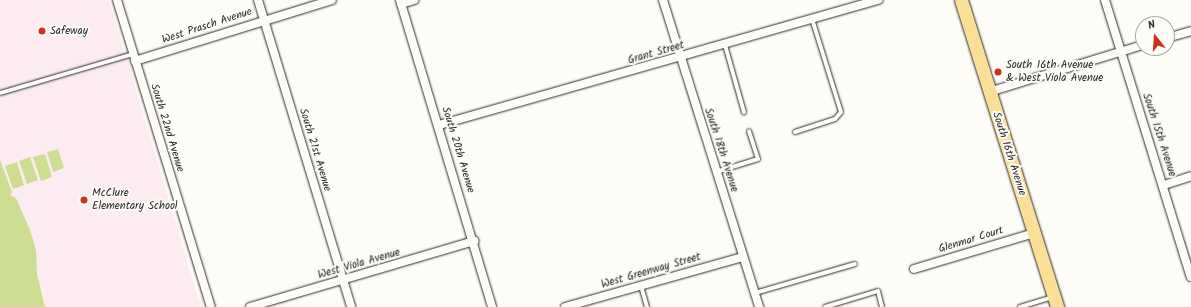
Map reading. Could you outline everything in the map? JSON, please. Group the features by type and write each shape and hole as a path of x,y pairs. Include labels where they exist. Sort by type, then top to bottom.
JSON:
{"main road":[{"name":"South 16th Avenue","path":"960,0 1055,302"}],"street":[{"name":"South 22nd Avenue","path":"116,0 210,307"},
{"name":"South 21st Avenue","path":"258,0 351,307"},
{"name":"West Prasch Avenue","path":"134,57 332,0"},
{"path":"401,2 414,0"},
{"name":"South 18th Avenue","path":"663,0 759,307"},
{"name":"Grant Street","path":"439,125 680,58 879,0"},
{"name":"South 15th Avenue","path":"1105,0 1164,185 1191,277"},
{"name":"South 20th Avenue","path":"401,2 474,242 492,307"},
{"path":"1175,35 1191,30"},
{"path":"989,92 1135,47"},
{"path":"1164,185 1191,176"},
{"name":"Glenmar Court","path":"914,269 1034,233"},
{"name":"West Viola Avenue","path":"250,307 474,242"},
{"name":"West Greenway Street","path":"565,307 743,257"}],"lane":[{"path":"795,132 835,119 842,112 812,19"},
{"path":"725,45 744,112"},
{"path":"0,93 134,57"},
{"path":"716,172 758,159 749,131"},
{"path":"755,293 855,264"},
{"path":"641,286 647,307"},
{"path":"825,307 878,291 882,307"},
{"path":"1020,307 1055,302"}],"shaded area":[{"name":"McClure Elementary School","path":"0,0 109,0 201,307 0,307"}],"green space":[{"path":"58,149 64,168 53,172 47,152"},
{"path":"45,154 52,177 41,181 33,157"},
{"path":"30,157 38,180 27,184 19,161"},
{"path":"0,160 12,192 10,195 16,198 30,230 36,250 37,274 45,307 0,307"},
{"path":"17,162 24,185 13,189 5,166"}],"place":[{"name":"Safeway","path":"42,31"},
{"name":"South 16th Avenue & West Viola Avenue","path":"998,72"},
{"name":"McClure Elementary School","path":"84,200"}]}
